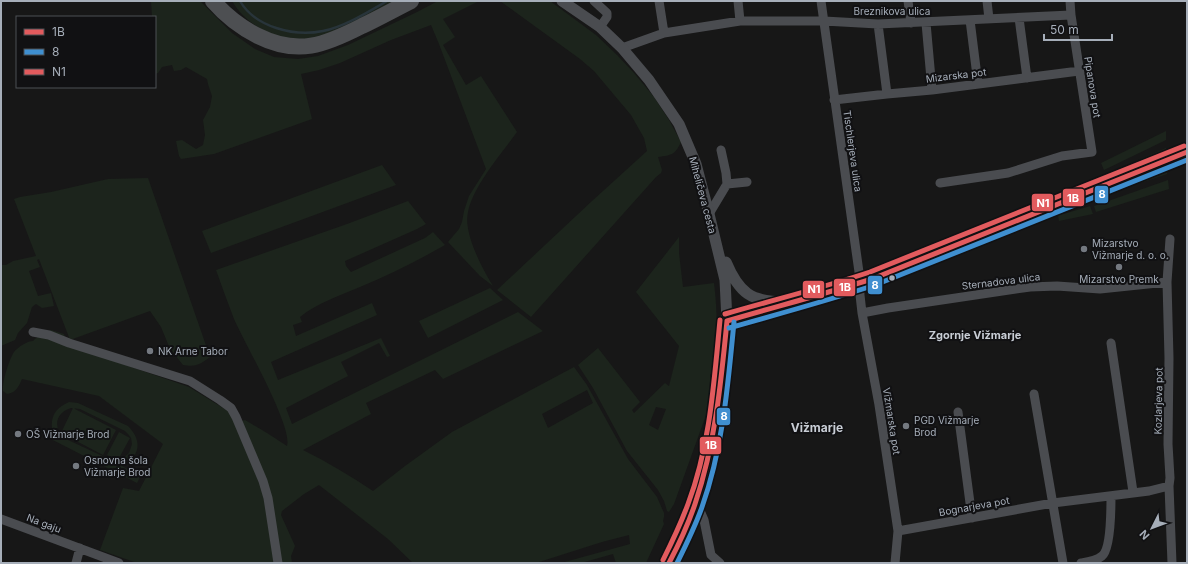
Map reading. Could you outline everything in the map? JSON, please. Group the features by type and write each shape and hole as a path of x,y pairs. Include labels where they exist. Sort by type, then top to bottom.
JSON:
{"highway":[{"path":"213,1 230,19 243,28 277,44 294,47 304,47 324,43 340,37 411,1"},
{"path":"228,1 236,13 258,36"}],"main road":[{"path":"668,563 682,539 694,509 704,477 717,416 727,321 860,284 1187,152"}],"street":[{"name":"Miheličeva cesta","path":"562,1 600,27 622,48 649,80 679,124 696,164 714,234 725,280 727,321"},
{"path":"594,1 607,13 607,16 600,27"},
{"path":"659,1 664,33"},
{"path":"738,1 740,21"},
{"name":"Tischlerjeva ulica","path":"821,1 860,284"},
{"path":"908,1 911,23"},
{"path":"987,1 989,19"},
{"name":"Pipanova pot","path":"940,183 1008,173 1062,156 1092,152 1070,1"},
{"name":"Breznikova ulica","path":"622,48 664,33 740,21 824,21 878,24 1071,15"},
{"path":"1019,18 1027,78"},
{"path":"970,20 978,84"},
{"path":"926,22 932,90"},
{"path":"878,24 887,94"},
{"name":"Mizarska pot","path":"834,100 932,90 1079,71"},
{"path":"709,214 727,184 721,150"},
{"path":"727,184 747,182"},
{"path":"714,234 738,286 752,297 762,301 792,302"},
{"name":"Kozlarjeva pot","path":"1170,239 1168,282 1168,444 1172,563"},
{"name":"Sternadova ulica","path":"862,313 1030,287 1057,286 1100,289 1168,282"},
{"name":"Vižmarska pot","path":"860,284 862,313 879,405 898,531 895,563"},
{"path":"33,332 49,335 69,343 190,381 230,408 236,417 263,481 268,498 278,563"},
{"path":"1111,343 1133,492"},
{"path":"1034,394 1063,563"},
{"path":"958,412 972,518"},
{"name":"Bognarjeva pot","path":"898,531 1053,503 1149,491 1169,486"},
{"path":"1081,563 1096,560 1102,556 1107,549 1111,496"},
{"path":"694,509 701,513 704,520 711,555 720,563"},
{"name":"Na gaju","path":"1,519 119,563"},
{"path":"76,563 80,548"}],"shaded area":[{"path":"151,1 200,1 232,33 255,49 274,57 298,59 318,56 348,45 438,1 479,1 443,19 455,37 443,45 466,85 481,76 517,132 482,181 471,202 468,212 468,230 474,250 493,286 480,276 448,242 459,229 469,196 486,169 431,25 391,40 340,63 301,74 312,119 214,154 181,159 176,141 182,140 196,149 203,145 205,135 203,120 210,107 212,96 207,79 186,67 181,70 174,71 172,65 162,67 156,74 156,16 152,16"},
{"path":"232,1 396,1 364,19 331,34 314,38 296,39 279,36 261,29 245,17"},
{"path":"500,1 550,1 596,35 634,73 654,97 681,142 677,150 672,154 658,157 662,170 661,173 531,317 497,290 647,151 644,138 631,115 594,71 580,59"},
{"path":"1166,131 1166,140 1104,170 1101,163"},
{"path":"1166,148 1167,154 1080,190 1079,189 1136,161"},
{"path":"382,165 396,185 211,253 202,231"},
{"path":"1167,167 1167,174 1114,192 1072,204"},
{"path":"148,178 210,357 197,365 183,365 168,344 161,327 150,311 70,340 39,259 37,260 40,267 29,271 38,296 51,293 54,306 42,308 36,304 32,307 27,323 18,333 15,340 1,346 1,265 6,265 13,261 36,256 14,199 108,179"},
{"path":"1168,180 1169,189 1096,212 1094,206"},
{"path":"408,201 426,224 345,261 346,266 351,272 425,238 433,232 445,245 392,273 321,304 300,317 302,322 293,325 296,336 372,303 377,315 271,362 278,380 381,338 390,356 387,357 379,343 341,362 348,376 286,408 292,424 518,312 543,331 443,379 435,370 366,403 371,414 303,450 339,469 373,491 452,432 574,367 587,385 628,459 657,497 664,513 664,524 646,563 616,563 613,554 581,563 561,563 630,544 629,535 536,563 413,563 388,539 319,485 304,494 282,511 281,515 295,546 291,556 292,563 280,563 273,519 242,421 245,420 287,446 287,436 276,404 234,319 216,270","holes":["587,390 593,403 548,428 542,414"]},
{"path":"1090,206 1093,214 1059,221 1058,215"},
{"path":"679,237 679,253 683,287 714,283 717,329 714,375 710,374 710,387 706,415 674,504 669,512 667,511 658,490 627,451 593,388 578,365 598,348 640,402 632,410 634,413 665,383 669,386 679,346 636,292","holes":["656,407 666,409 658,430 649,425"]},
{"path":"490,288 503,300 428,338 419,321"},
{"path":"51,330 64,334 68,345 189,387 228,411 234,419 265,497 275,563 137,563 100,550 123,488 139,491 163,444 99,396 22,379 15,391 7,394 3,391 6,371 14,352 28,342 33,341 37,337"},
{"path":"69,402 78,403 128,426 136,437 137,448 133,458 122,466 131,471 131,473 140,477 137,483 45,436 48,431 53,433 52,423 54,414 64,404","holes":["71,408 80,409 125,431 131,438 132,444 129,453 121,460 113,461 66,439 59,431 57,422 65,410"]},
{"path":"73,408 116,430 103,455 61,433"},
{"path":"119,432 130,438 118,460 107,455"}],"waterway":[{"path":"240,1 255,18 265,24 288,31 300,32 323,31 331,29 356,19 387,1"}],"transit line":[{"name":"N1","path":"725,314 816,289 870,272 1184,146"},
{"name":"1B","path":"727,321 872,279 1187,152"},
{"name":"8","path":"729,328 875,285 1187,160"},
{"name":"N1","path":"663,560 685,511 701,460 710,414 720,320"},
{"name":"1B","path":"669,563 692,512 708,459 720,391 727,321"},
{"name":"8","path":"677,563 699,514 715,462 724,416 734,322"}],"place":[{"name":"Mizarstvo Vižmarje d. o. o.","path":"1084,249"},
{"name":"Mizarstvo Premk","path":"1119,267"},
{"name":"NK Arne Tabor","path":"150,351"},
{"name":"PGD Vižmarje Brod","path":"906,426"},
{"name":"OŠ Vižmarje Brod","path":"18,434"},
{"name":"Osnovna šola Vižmarje Brod","path":"76,466"}],"district":[{"name":"Zgornje Vižmarje","path":"975,335"},
{"name":"Vižmarje","path":"817,428"}]}
